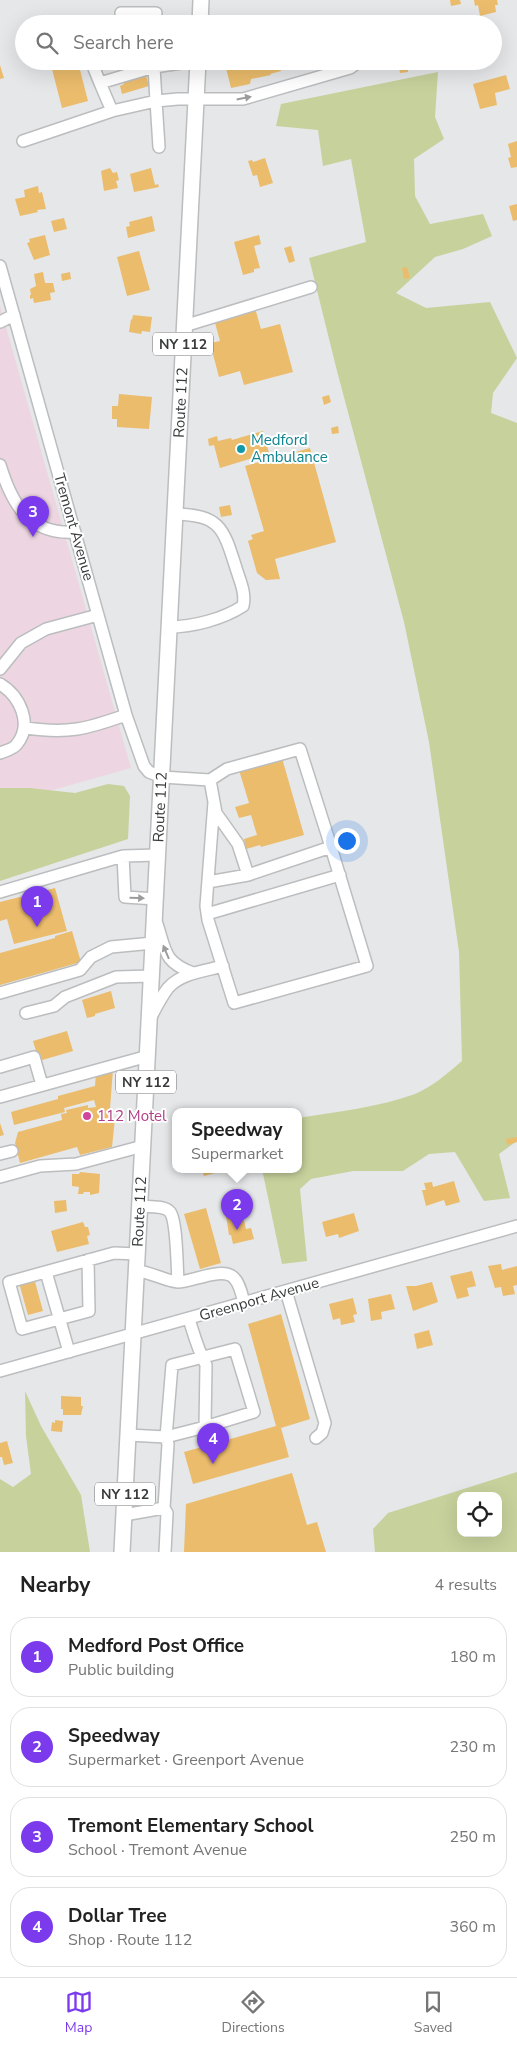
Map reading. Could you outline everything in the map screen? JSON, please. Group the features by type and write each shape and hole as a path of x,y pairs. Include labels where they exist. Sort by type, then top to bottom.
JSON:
{"main road":[{"path":"200,15 201,0"},
{"name":"Route 112","path":"122,1552 196,70"}],"street":[{"path":"121,15 120,13 156,13"},
{"path":"95,70 112,111"},
{"path":"100,83 129,70"},
{"path":"154,70 159,147"},
{"path":"23,141 112,111 156,101 243,99 343,70"},
{"name":"Tremont Avenue","path":"0,266 126,715 144,766 149,772 162,777"},
{"path":"184,326 311,288"},
{"path":"0,322 14,315"},
{"path":"0,465 7,488 21,511 43,528 57,533 75,532"},
{"path":"169,627 182,627 231,614 243,606 244,599 243,589 226,536 215,524 197,515 174,514"},
{"path":"0,669 21,643 46,629 98,615"},
{"path":"0,684 9,690 23,712 26,728 17,746 0,753"},
{"path":"26,728 49,731 77,730 126,715"},
{"path":"162,777 210,780 227,770 300,749 367,966 234,1003 206,906 214,802"},
{"path":"210,780 216,813 238,844 248,875"},
{"path":"208,882 248,875 331,847"},
{"path":"0,892 123,856 158,855"},
{"path":"123,856 124,897 156,898"},
{"path":"207,914 340,875"},
{"path":"155,918 167,956 178,967 193,973"},
{"path":"0,993 80,970 91,956 111,947 153,943"},
{"path":"150,1019 170,986 193,973 223,966"},
{"path":"26,1014 54,1006 66,997 116,977 152,976"},
{"path":"0,1097 148,1056"},
{"path":"0,1067 34,1057 42,1085"},
{"path":"0,1177 40,1166 76,1164 143,1146"},
{"path":"0,1154 12,1151"},
{"path":"140,1206 166,1209 170,1212 174,1224 178,1282"},
{"name":"Greenport Avenue","path":"0,1371 517,1226"},
{"path":"88,1260 89,1311 22,1329 8,1282 46,1272 88,1260 114,1253 138,1254"},
{"path":"137,1271 149,1272 178,1282 220,1273 230,1275 234,1277 244,1303"},
{"path":"46,1272 69,1352"},
{"path":"286,1291 325,1423 322,1433 316,1438"},
{"path":"189,1319 198,1349 206,1365 205,1426"},
{"path":"128,1435 166,1437 254,1412 235,1350 172,1365 166,1437 168,1444 164,1508 167,1513 165,1552"},
{"path":"124,1515 164,1508"}],"shaded area":[{"path":"0,306 131,768 0,805"}],"green space":[{"path":"438,72 435,117 444,139 414,159 415,196 430,224 483,214 492,236 463,249 435,257 396,293 426,308 490,302 517,358 493,393 491,413 517,423 517,1141 499,1154 510,1198 484,1201 455,1152 429,1154 403,1171 353,1171 311,1179 300,1189 307,1261 282,1264 263,1173 302,1173 302,1117 372,1106 401,1099 434,1084 462,1061 459,952 429,742 404,622 309,258 366,242 351,159 323,166 318,130 276,126 281,104"},
{"path":"108,784 124,786 130,796 128,839 0,881 0,788 30,788 75,793"},
{"path":"25,1391 41,1426 81,1495 90,1552 0,1552 0,1479 13,1487 31,1474 26,1436"},
{"path":"517,1472 517,1552 375,1552 373,1529 388,1513"}],"building":[{"path":"450,0 460,0 461,4 451,6"},
{"path":"474,0 497,0 498,5 495,5 496,12 484,15 480,15 478,5 475,6"},
{"path":"0,65 4,78 0,79"},
{"path":"52,70 80,70 88,101 62,108"},
{"path":"226,70 281,70 271,75 251,79 250,84 231,88"},
{"path":"400,70 408,70 408,72 400,73"},
{"path":"145,72 149,86 122,94 120,86 124,84 123,78"},
{"path":"506,75 510,89 495,93 497,105 480,109 473,84"},
{"path":"517,141 517,167 511,168 508,158 511,157 508,144"},
{"path":"265,158 273,183 260,187 257,175 253,176 248,161 252,160 253,162"},
{"path":"110,168 113,173 117,172 119,180 116,181 118,188 104,191 101,171"},
{"path":"151,168 155,185 158,184 159,187 134,192 130,174"},
{"path":"38,186 39,193 42,192 46,209 20,216 15,199 25,197 24,190"},
{"path":"517,204 517,220 513,221 509,206"},
{"path":"152,216 155,231 128,238 126,227 130,226 129,222"},
{"path":"64,218 67,229 54,232 51,221"},
{"path":"45,235 50,255 34,260 27,243 30,242 29,239"},
{"path":"259,235 261,244 254,246 260,268 243,275 234,242"},
{"path":"291,246 295,261 289,263 284,248"},
{"path":"139,251 150,290 127,296 117,257"},
{"path":"407,267 410,278 404,279 402,268"},
{"path":"43,272 45,283 53,283 55,292 50,293 51,300 34,303 33,298 30,299 30,289 36,286 34,274"},
{"path":"70,272 71,279 62,281 61,274"},
{"path":"255,308 261,329 280,324 293,372 244,385 240,371 219,377 210,343 220,341 214,319"},
{"path":"133,315 152,317 150,332 142,331 141,334 129,332"},
{"path":"119,394 152,397 149,429 117,427 117,419 112,419 112,406 118,406"},
{"path":"329,395 331,402 324,405 322,397"},
{"path":"338,426 339,433 332,434 331,428"},
{"name":"Medford Ambulance","path":"263,431 269,453 220,468 214,445 209,446 208,439 217,436 218,441 231,438 232,440"},
{"path":"310,448 336,542 275,559 280,579 266,580 257,573 248,541 253,539 251,535 264,531 245,466"},
{"path":"230,505 232,515 221,517 219,507"},
{"path":"282,758 304,835 261,847 260,845 246,849 244,839 257,835 251,815 239,818 235,807 249,803 239,770"},
{"path":"55,888 67,931 14,944 7,919 0,921 0,902"},
{"path":"72,931 81,962 0,985 0,953 55,938 55,936"},
{"path":"111,991 115,1008 87,1018 82,1000"},
{"path":"67,1031 73,1051 39,1061 33,1041"},
{"name":"112 Motel","path":"113,1069 110,1109 113,1108 112,1118 115,1118 112,1147 80,1155 77,1147 20,1163 15,1143 18,1132 62,1120 61,1114 67,1113 66,1110 88,1105 88,1108 96,1107 94,1100 64,1108 65,1112 14,1125 11,1112 95,1086 96,1073"},
{"path":"0,1123 4,1135 0,1136"},
{"path":"517,1137 517,1142 507,1145 506,1139"},
{"path":"80,1172 100,1174 99,1193 90,1195 90,1192 84,1192 83,1194 78,1194 79,1187 72,1186 72,1174 79,1174"},
{"path":"203,1173 215,1173 204,1176"},
{"path":"454,1181 460,1202 446,1206 444,1200 426,1206 422,1190 426,1190 424,1183 432,1182 433,1187"},
{"path":"66,1200 67,1211 55,1213 54,1201"},
{"path":"206,1208 221,1263 200,1269 184,1214"},
{"path":"242,1212 246,1229 251,1228 254,1239 233,1244 231,1235 229,1235 226,1216"},
{"path":"354,1213 359,1231 339,1238 338,1234 326,1237 322,1222"},
{"path":"83,1222 85,1227 88,1227 90,1235 87,1236 89,1244 57,1252 51,1231"},
{"path":"501,1264 502,1270 517,1266 517,1285 513,1286 515,1294 503,1296 501,1287 495,1288 488,1266"},
{"path":"472,1271 476,1286 467,1288 469,1296 457,1299 450,1276"},
{"path":"34,1278 43,1311 28,1315 19,1283"},
{"path":"432,1282 438,1302 413,1311 406,1286 416,1286"},
{"path":"391,1294 395,1309 381,1312 382,1319 371,1321 368,1299"},
{"path":"353,1298 357,1314 353,1315 355,1322 341,1325 340,1318 333,1320 329,1304"},
{"path":"281,1314 310,1419 281,1428 289,1457 193,1484 184,1452 276,1426 248,1324"},
{"path":"429,1330 433,1345 417,1349 414,1334"},
{"path":"61,1396 81,1397 81,1406 83,1406 81,1415 63,1415"},
{"path":"55,1420 63,1421 62,1432 51,1431 52,1422 55,1423"},
{"path":"7,1441 13,1463 4,1465 2,1457 0,1457 0,1443"},
{"path":"292,1473 307,1525 317,1522 326,1552 184,1552 186,1504"}],"place":[{"name":"Medford Ambulance","path":"241,449"},
{"name":"Tremont Elementary School","path":"33,537"},
{"name":"Medford Post Office","path":"37,927"},
{"name":"112 Motel","path":"87,1116"},
{"name":"Speedway","path":"237,1230"},
{"name":"Dollar Tree","path":"213,1464"}]}
